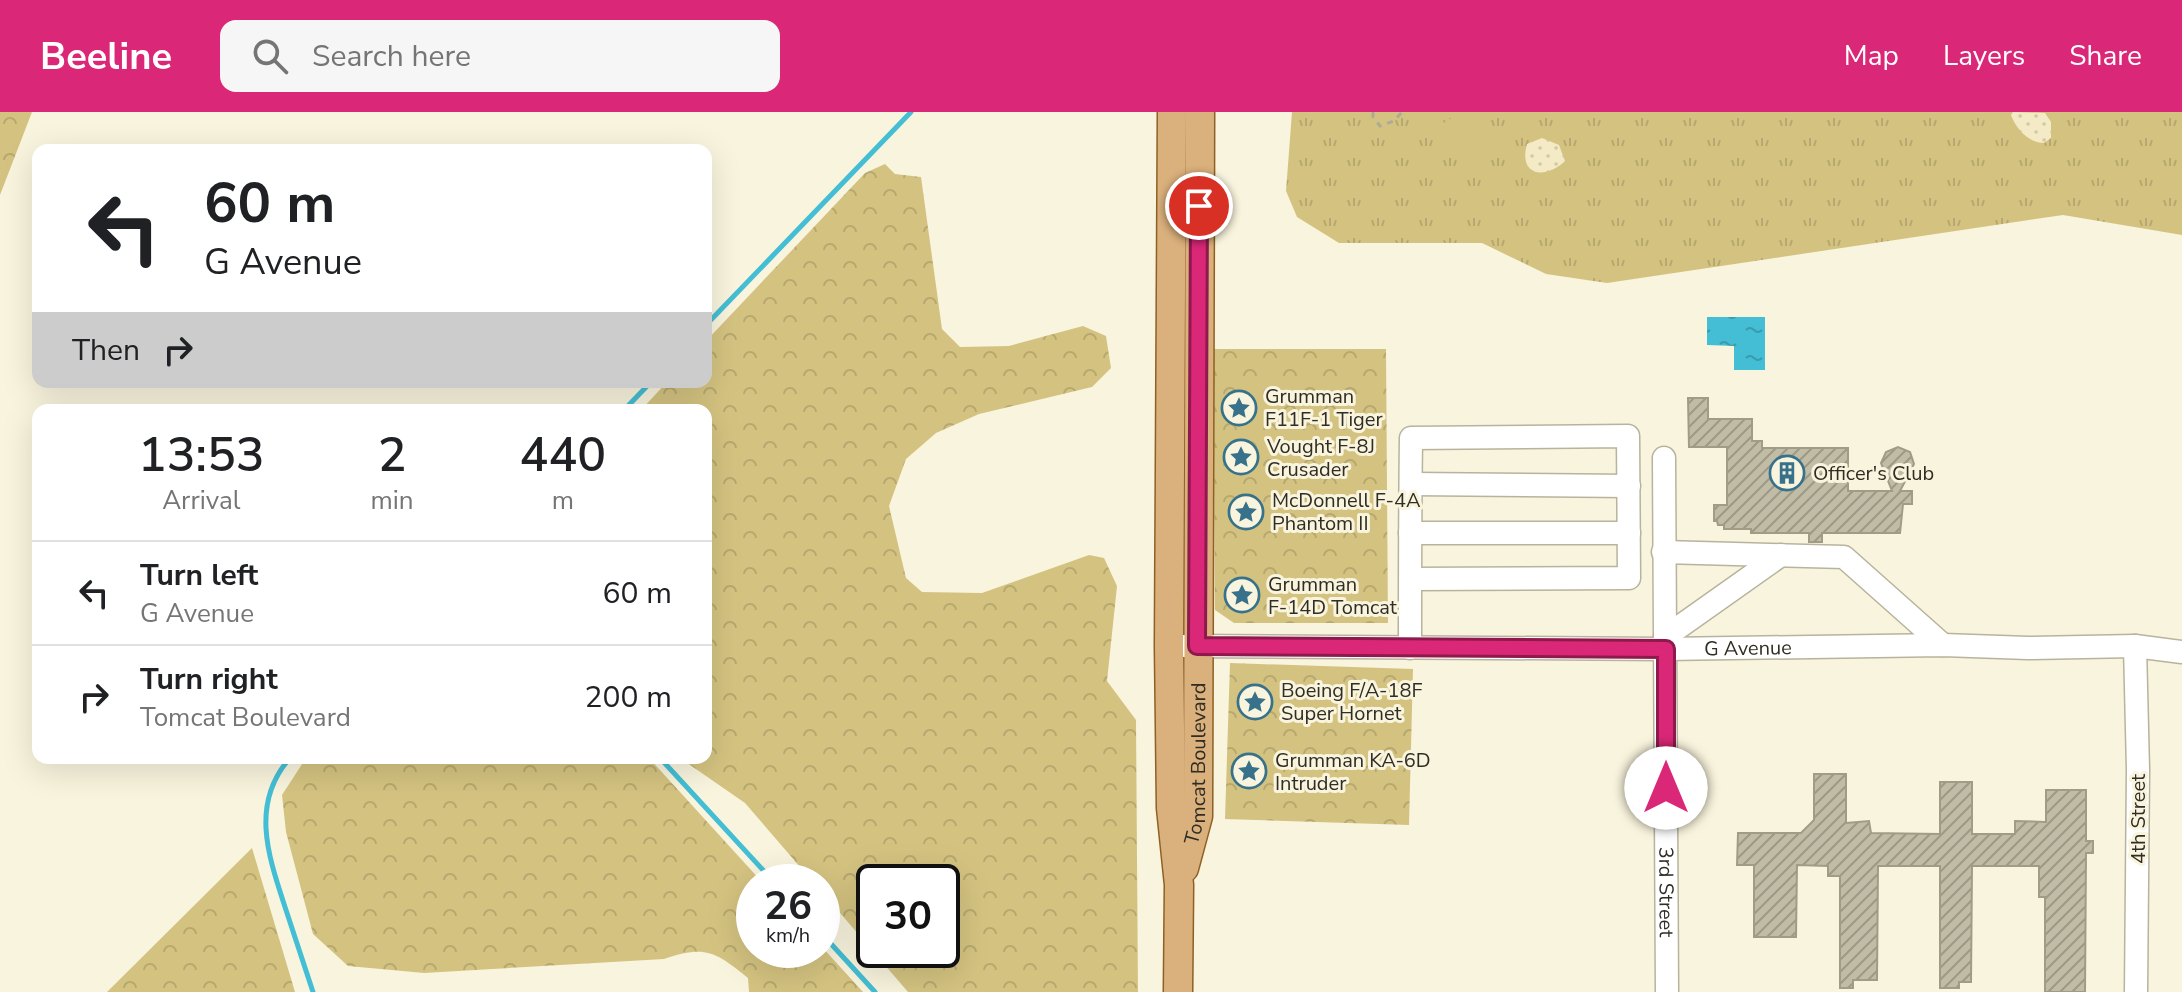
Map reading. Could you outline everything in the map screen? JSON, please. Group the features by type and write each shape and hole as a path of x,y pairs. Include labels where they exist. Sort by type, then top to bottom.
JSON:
{"main road":[{"name":"Tomcat Boulevard","path":"1172,112 1183,646"},
{"name":"Tomcat Boulevard","path":"1178,992 1179,885 1171,808 1183,646 1200,112"}],"street":[{"path":"1410,579 1629,578 1628,436 1411,438 1410,533 1410,579 1410,648"},
{"name":"3rd Street","path":"1664,458 1667,992"},
{"path":"1411,484 1629,486"},
{"path":"1410,533 1629,533"},
{"path":"1663,552 1844,557 1943,645"},
{"path":"1665,643 1781,555"},
{"name":"G Avenue","path":"1183,646 1410,648 1665,643 2028,648 2135,646 2182,652"},
{"name":"4th Street","path":"2135,646 2138,770 2136,992"}],"path":[{"path":"1373,112 1380,126 1394,121 1402,112"}],"green space":[{"path":"0,112 32,112 0,195"},
{"path":"1292,112 2182,112 2182,235 2063,215 1607,283 1546,274 1482,243 1339,243 1297,217 1286,191"},
{"path":"1473,114 1490,123 1492,135 1487,145 1465,151 1444,148 1439,132 1445,122 1460,115"},
{"path":"885,164 895,174 921,177 942,329 960,347 1009,346 1083,326 1106,336 1111,368 1092,387 979,414 936,433 906,459 889,506 906,578 922,592 982,593 1089,555 1104,558 1117,586 1107,681 1136,720 1138,992 908,992 887,968 960,968 960,864 856,864 856,932 840,913 840,864 798,864 745,803 689,764 712,764 712,404 647,404 661,388 712,388 712,335 865,173"},
{"path":"1213,349 1386,349 1388,623 1234,623 1215,610"},
{"path":"1230,663 1413,669 1409,825 1225,819"},
{"path":"302,764 654,764 746,864 736,864 736,968 840,967 863,992 749,992 748,978 718,956 700,952 664,959 424,973 348,966 313,934 286,832 282,795"},
{"path":"252,848 295,992 107,992"}],"sand":[{"path":"2013,112 2045,113 2051,122 2051,138 2044,143 2028,138 2016,125 2011,115"},
{"path":"1542,138 1559,145 1565,161 1549,171 1535,172 1526,163 1527,144"}],"water":[{"path":"1707,317 1765,317 1765,370 1734,370 1734,346 1707,345"}],"building":[{"name":"Officer's Club","path":"1688,398 1708,398 1708,419 1752,419 1752,441 1762,441 1762,448 1848,448 1848,491 1892,491 1881,463 1886,452 1898,447 1910,452 1914,464 1900,491 1912,491 1912,504 1903,504 1900,533 1822,533 1822,542 1809,542 1809,533 1751,533 1751,529 1724,529 1724,525 1714,521 1714,505 1727,505 1727,447 1689,447"},
{"path":"1814,774 1846,774 1846,823 1869,821 1871,833 1940,834 1940,782 1972,782 1972,834 2015,834 2015,821 2046,822 2046,790 2086,790 2086,841 2093,841 2093,853 2086,853 2085,992 2045,992 2045,897 2039,897 2039,866 1972,866 1971,982 1959,982 1959,988 1940,988 1940,866 1878,866 1877,980 1853,980 1853,988 1840,988 1840,876 1828,876 1828,866 1797,865 1796,937 1754,937 1754,865 1737,865 1738,833 1801,833 1814,820"}],"waterway":[{"path":"712,319 911,112"},
{"path":"630,404 645,388"},
{"path":"286,764 270,794 266,832 274,871 313,992"},
{"path":"666,764 757,864"},
{"path":"840,954 875,992"}],"place":[{"name":"Grumman F11F-1 Tiger","path":"1239,408"},
{"name":"Vought F-8J Crusader","path":"1241,457"},
{"name":"Officer's Club","path":"1787,473"},
{"name":"McDonnell F-4A Phantom II","path":"1246,512"},
{"name":"Grumman F-14D Tomcat","path":"1242,595"},
{"name":"Boeing F/A-18F Super Hornet","path":"1255,702"},
{"name":"Grumman KA-6D Intruder","path":"1249,771"}],"route":[{"path":"1199,206 1197,646 1666,649 1666,788"}]}
